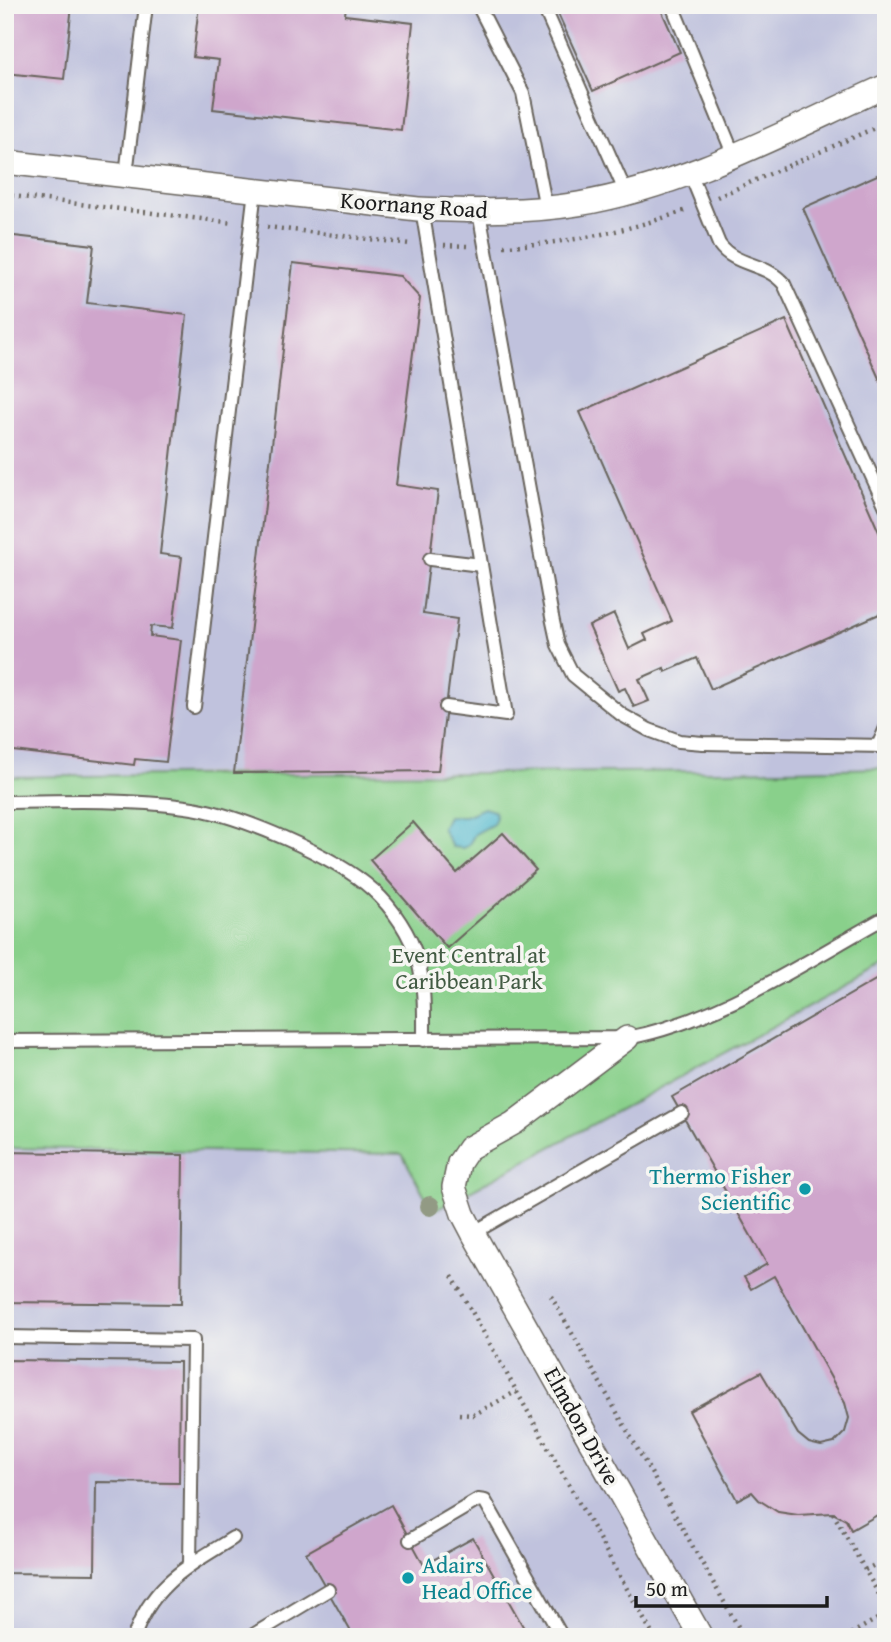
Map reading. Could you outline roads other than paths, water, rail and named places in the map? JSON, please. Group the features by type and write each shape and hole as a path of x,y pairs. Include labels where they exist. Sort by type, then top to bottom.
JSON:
{"street":[{"name":"Koornang Road","path":"5,162 422,209 479,212 546,208 607,198 690,173 734,156 886,86"},
{"name":"Elmdon Drive","path":"627,1038 514,1123 469,1148 459,1163 454,1187 468,1224 701,1637"}],"lane":[{"path":"127,175 146,5"},
{"path":"478,5 523,93 546,208"},
{"path":"543,5 626,192"},
{"path":"672,5 734,156"},
{"path":"690,173 719,244 725,252 733,259 767,269 784,284 886,507"},
{"path":"194,707 255,190"},
{"path":"422,209 506,715 446,707"},
{"path":"479,212 552,617 558,645 573,675 622,715 649,730 679,741 729,745 882,746 886,728"},
{"path":"430,559 481,565"},
{"path":"5,802 134,801 189,807 225,816 307,847 364,883 400,922 418,959 424,990 425,1040"},
{"path":"5,1041 627,1038 656,1032 730,1003 886,917"},
{"path":"468,1224 682,1113"},
{"path":"5,1337 193,1339 190,1565"},
{"path":"410,1540 478,1500 485,1501 562,1637"},
{"path":"134,1637 142,1617 159,1590 190,1565 233,1538"},
{"path":"250,1637 328,1590"}],"water":[{"path":"484,808 494,811 496,817 493,824 475,834 464,848 452,847 442,828 448,816 465,816"}],"place":[{"name":"Thermo Fisher Scientific","path":"805,1189"},
{"name":"Adairs Head Office","path":"408,1578"}],"park label":[{"name":"Event Central at Caribbean Park","path":"469,968"}]}
